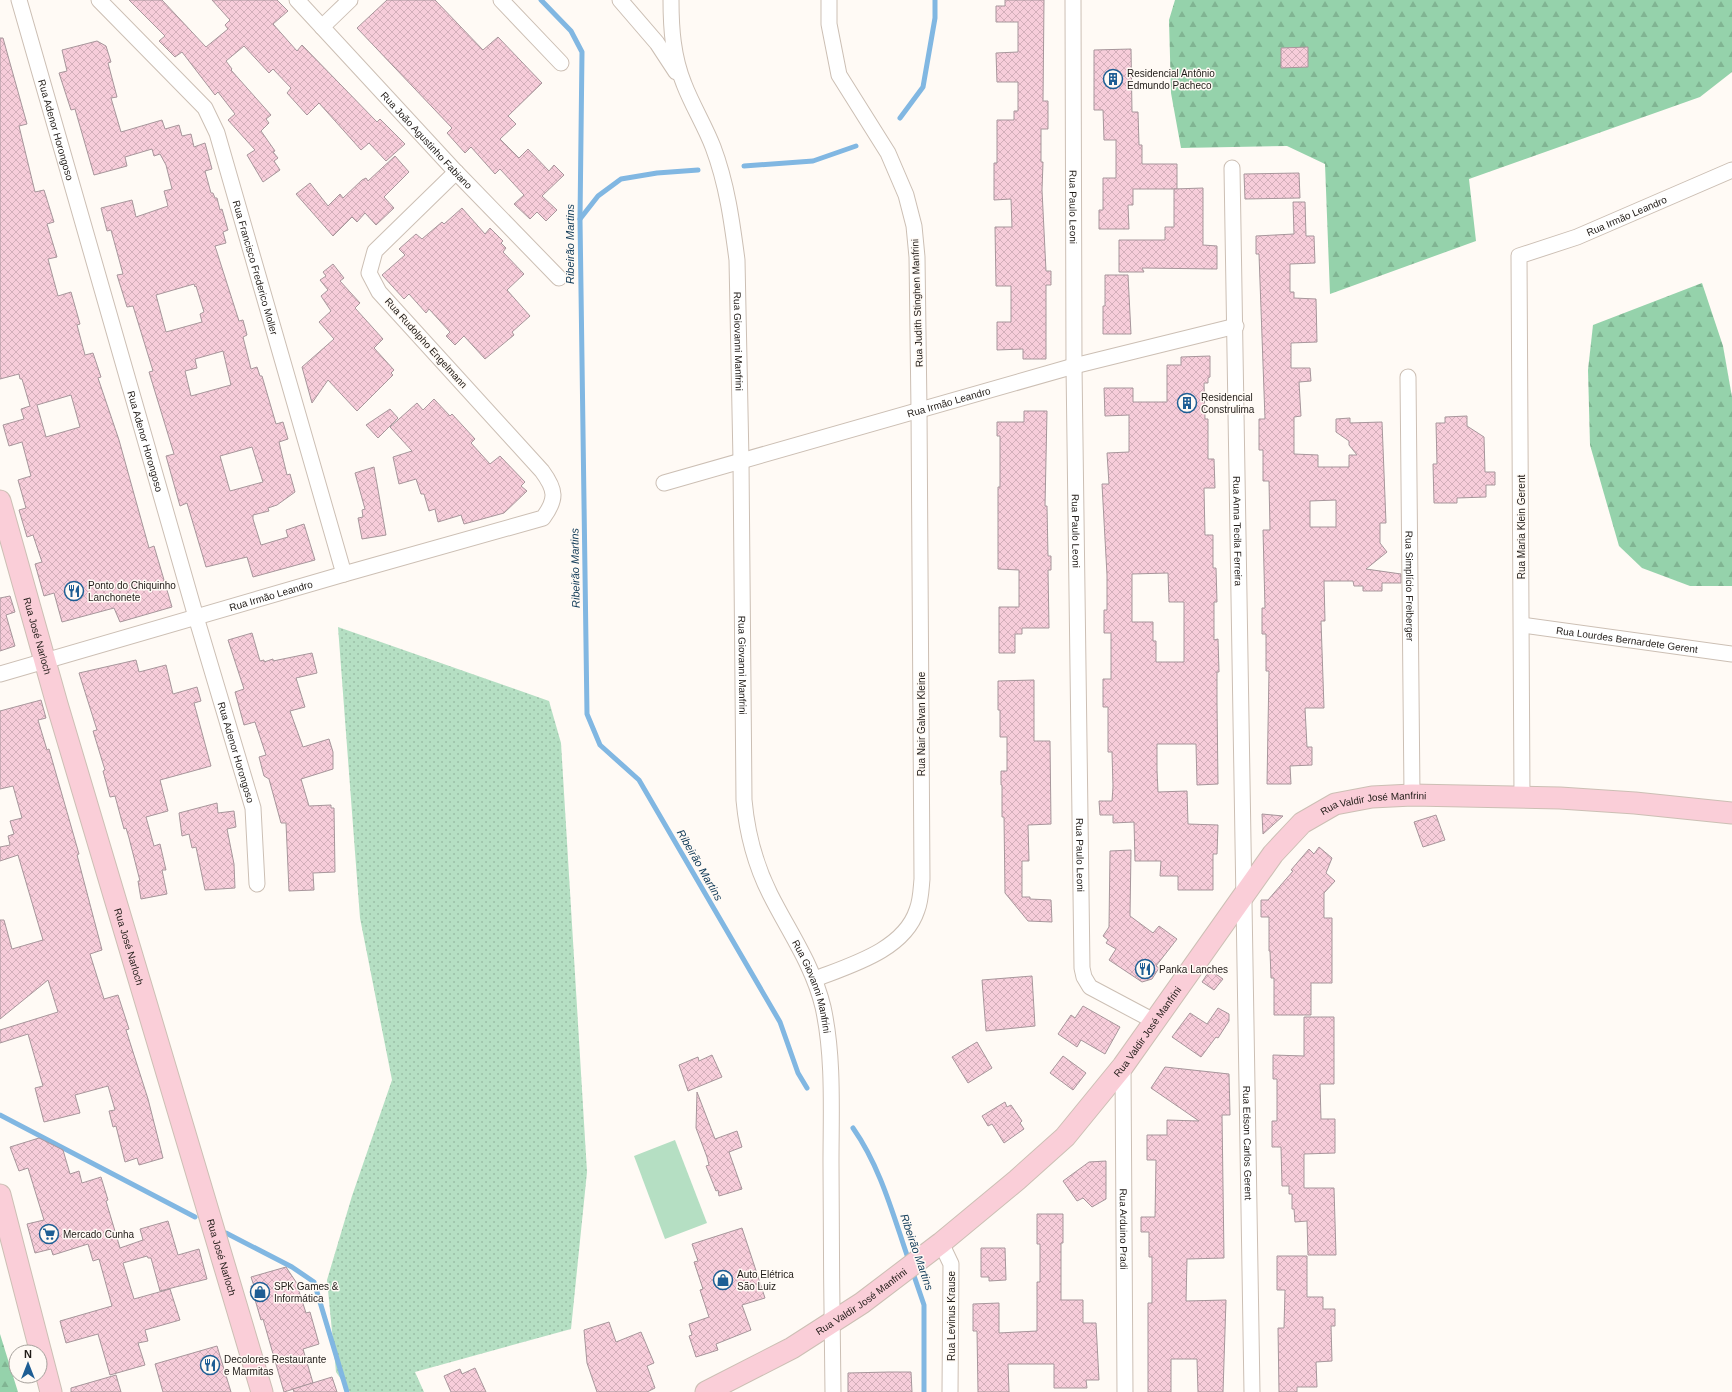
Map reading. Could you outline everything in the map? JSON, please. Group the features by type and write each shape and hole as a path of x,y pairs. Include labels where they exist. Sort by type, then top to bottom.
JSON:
{"street":[{"name":"Rua Adenor Horongoso","path":"20,0 196,617 253,808 257,884"},
{"name":"Rua Francisco Frederico Moller","path":"99,0 205,108 217,133 344,574"},
{"name":"Rua João Agustinho Fabiano","path":"297,0 456,172 558,278"},
{"path":"322,27 350,0"},
{"path":"501,0 561,63"},
{"path":"620,0 657,43 683,82"},
{"name":"Rua Giovanni Manfrini","path":"670,0 674,49 683,82 713,147 722,174 733,229 737,260 741,461 744,800 755,858 765,883 807,961 815,979 823,1009 830,1078 833,1392"},
{"name":"Rua Judith Stinghen Manfrini","path":"830,0 830,24 839,75 888,153 906,195 914,226 917,256 919,410"},
{"name":"Rua Paulo Leoni","path":"1073,0 1074,366 1082,968 1084,978 1090,987 1154,1021"},
{"name":"Rua Anna Tecila Ferreira","path":"1232,168 1236,326 1244,894"},
{"name":"Rua Irmão Leandro","path":"1519,256 1577,237 1732,170"},
{"name":"Rua Rudolpho Engelmann","path":"456,172 375,251 369,273 379,292 542,471 550,482 554,496 552,506 543,518"},
{"name":"Rua Maria Klein Gerent","path":"1519,256 1522,797"},
{"name":"Rua Irmão Leandro","path":"664,483 1074,366 1236,326"},
{"name":"Rua Simplício Freiberger","path":"1408,377 1412,795"},
{"name":"Rua Nair Galvan Kleine","path":"815,979 873,954 897,939 913,920 921,897 919,410"},
{"name":"Rua José Narloch","path":"0,501 45,661 262,1392"},
{"name":"Rua Irmão Leandro","path":"0,674 543,518"},
{"name":"Rua Lourdes Bernardete Gerent","path":"1522,626 1732,654"},
{"name":"Rua Valdir José Manfrini","path":"706,1392 750,1371 832,1324 941,1242 1017,1180 1065,1137 1123,1066 1273,854 1302,823 1335,804 1372,797 1412,795 1522,797 1635,803 1732,813"},
{"name":"Rua Edson Carlos Gerent","path":"1244,894 1252,1392"},
{"name":"Rua Arduino Pradi","path":"1123,1066 1125,1392"},
{"path":"0,1195 3,1217 51,1392"},
{"name":"Rua Levinus Krause","path":"941,1242 951,1264 950,1392"}],"green space":[{"path":"1175,0 1732,0 1732,72 1700,97 1469,179 1476,241 1330,294 1325,164 1287,146 1181,148 1171,93 1169,20"},
{"path":"1702,283 1723,346 1732,397 1732,586 1690,586 1642,568 1619,546 1590,445 1588,370 1593,325"},
{"path":"338,627 549,701 561,743 587,1172 571,1329 415,1372 424,1392 350,1392 336,1372 327,1280 352,1196 392,1080 360,918"},
{"path":"675,1140 707,1223 665,1239 634,1156"},
{"path":"0,1334 8,1360 8,1384 16,1384 18,1392 0,1392"}],"building":[{"path":"129,0 162,0 206,47 228,29 225,25 230,20 212,0 277,0 288,11 273,24 297,51 302,45 377,122 380,119 405,144 386,161 369,143 361,150 319,103 307,115 287,93 291,88 273,69 269,73 244,46 226,61 232,69 231,70 271,115 266,119 269,123 261,131 275,151 273,152 278,158 274,161 280,170 263,182 247,155 255,150 228,120 235,114 218,92 215,95 182,52 175,57 159,41 165,36"},
{"path":"387,0 435,0 483,50 498,37 542,83 508,116 516,124 500,139 519,158 528,149 549,171 554,165 564,175 542,196 557,210 546,221 537,212 530,219 514,204 524,195 500,169 495,174 471,147 465,153 447,133 452,128 357,28"},
{"path":"1005,0 1044,0 1043,101 1048,101 1048,129 1041,129 1041,162 1043,162 1042,190 1046,271 1051,271 1051,285 1046,285 1046,359 1023,359 1023,349 997,350 997,322 1011,322 1011,286 996,286 995,227 1012,227 1011,199 994,200 994,163 997,163 997,120 1014,120 1014,111 1018,111 1018,82 997,82 996,53 1018,52 1018,22 996,22 996,6 1005,6"},
{"path":"0,38 3,38 27,124 19,126 35,192 44,190 54,222 47,224 57,257 48,259 58,296 71,292 80,324 77,325 85,355 93,353 101,377 98,378 119,440 149,548 154,546 172,607 120,622 114,608 62,622 54,593 44,596 35,564 42,562 33,535 27,537 19,510 26,508 18,480 31,476 22,442 9,446 3,425 24,419 21,409 30,406 22,379 20,379 19,374 0,379","holes":["71,395 80,427 46,437 37,405"]},
{"path":"97,41 106,46 111,62 108,63 117,97 111,98 121,132 162,120 165,129 179,125 182,136 191,134 194,147 205,143 212,169 205,171 211,193 213,193 215,198 217,198 228,230 223,232 226,243 215,246 239,321 243,320 247,335 243,337 251,369 257,367 260,376 262,376 276,424 283,422 288,439 279,442 287,475 290,474 295,492 277,505 268,508 269,511 253,515 253,519 261,545 288,537 286,530 304,524 315,560 253,577 247,557 206,567 187,503 180,506 166,456 174,454 149,372 153,371 133,306 127,307 117,275 123,274 111,230 107,231 101,208 132,200 136,217 168,206 164,191 172,189 166,165 160,154 154,156 152,149 125,157 127,166 94,175 75,109 71,110 59,73 67,71 62,50","holes":["194,284 195,287 196,286 204,312 200,314 202,322 166,332 156,295","223,351 231,385 191,396 185,371 197,368 195,359","252,447 263,482 230,491 220,456"]},
{"path":"1308,47 1308,67 1281,68 1281,48"},
{"path":"1131,49 1132,112 1138,112 1139,145 1142,145 1142,164 1177,164 1177,189 1133,189 1133,205 1128,205 1129,229 1099,229 1099,210 1103,210 1103,178 1116,178 1116,140 1104,140 1103,110 1094,110 1094,50"},
{"path":"395,156 409,172 384,197 394,208 376,225 365,213 357,222 352,217 333,236 296,194 310,183 328,206 340,194 343,198 362,180 366,178 368,181"},
{"path":"1299,173 1300,198 1245,199 1244,174"},
{"path":"1203,188 1203,245 1217,246 1217,269 1142,268 1144,272 1119,272 1119,240 1165,240 1165,227 1174,227 1174,189"},
{"path":"1293,202 1305,202 1306,236 1314,236 1315,263 1290,264 1290,292 1294,292 1294,298 1316,299 1317,342 1291,343 1291,368 1310,368 1311,381 1299,382 1301,416 1294,417 1294,454 1318,455 1318,467 1349,467 1349,455 1357,455 1349,445 1349,441 1336,432 1336,419 1350,418 1350,423 1382,422 1386,523 1380,523 1380,543 1387,552 1366,569 1401,574 1401,583 1382,583 1382,591 1363,591 1363,586 1354,586 1353,581 1324,581 1325,621 1321,621 1324,708 1305,708 1307,747 1312,747 1312,765 1290,766 1291,784 1267,784 1269,671 1266,671 1266,634 1262,634 1262,608 1265,608 1263,530 1270,530 1269,481 1263,481 1263,450 1259,450 1259,419 1265,419 1259,254 1256,254 1256,236 1294,234","holes":["1336,500 1336,527 1310,527 1310,501"]},
{"path":"462,208 485,234 490,228 503,241 501,243 506,248 503,252 524,274 507,290 530,316 512,332 514,335 485,359 464,336 455,345 446,336 450,332 429,309 426,313 409,294 404,299 382,275 405,255 399,249 416,234 422,239 442,222 444,224"},
{"path":"333,264 344,278 340,281 360,303 355,308 383,339 374,348 394,370 391,373 393,375 357,411 328,380 312,403 302,367 334,339 319,322 331,311 321,296 328,290 320,280 326,276 323,272"},
{"path":"1105,275 1128,275 1131,334 1103,334"},
{"path":"1210,356 1210,377 1208,378 1208,383 1204,383 1205,419 1208,419 1208,459 1214,459 1215,488 1204,488 1205,535 1213,535 1213,568 1216,568 1217,602 1214,602 1214,640 1218,639 1218,784 1197,785 1196,744 1157,744 1158,792 1187,791 1188,824 1218,825 1217,854 1213,854 1213,890 1178,890 1178,876 1160,876 1161,861 1135,861 1134,822 1113,823 1113,815 1100,815 1099,801 1112,801 1113,787 1112,752 1108,752 1108,707 1103,707 1103,679 1111,679 1111,633 1104,633 1104,610 1107,610 1107,575 1102,484 1109,484 1107,453 1129,452 1129,415 1105,416 1104,388 1133,388 1133,402 1167,402 1167,365 1181,365 1181,357","holes":["1168,573 1169,602 1184,602 1184,662 1156,662 1156,641 1153,641 1153,622 1132,622 1132,574"]},
{"path":"434,399 450,416 452,414 475,439 471,443 490,464 500,456 525,482 521,486 527,491 504,513 464,524 461,515 438,522 435,509 429,511 424,494 421,494 416,479 399,484 393,457 412,451 390,427 417,403 423,410"},
{"path":"390,409 398,418 378,438 366,425"},
{"path":"1024,411 1047,411 1045,506 1047,506 1048,556 1051,556 1051,570 1048,570 1049,628 1022,628 1022,634 1015,634 1015,653 999,653 999,607 1019,607 1019,570 998,569 998,487 1000,487 1000,436 997,436 997,422 1024,422"},
{"path":"1467,416 1467,426 1484,437 1485,472 1495,472 1495,485 1486,485 1486,497 1457,498 1457,503 1434,503 1433,464 1437,464 1436,423 1445,423 1445,417"},
{"path":"374,467 386,535 362,539 358,518 363,517 362,510 365,509 355,473"},
{"path":"10,596 15,612 6,615 15,646 0,651 0,598"},
{"path":"252,633 260,661 264,660 264,662 273,659 273,661 312,653 317,673 296,678 305,707 290,711 303,747 329,739 333,752 333,769 301,779 309,806 331,805 331,808 334,808 335,872 313,873 314,890 289,891 286,823 281,823 269,779 264,776 259,757 266,755 255,722 244,725 235,692 244,689 228,640"},
{"path":"136,660 139,672 166,665 173,694 197,687 201,701 194,703 211,766 160,780 168,811 146,817 154,846 160,844 166,870 162,870 167,894 141,899 138,881 140,881 129,838 126,828 124,829 115,796 110,797 103,771 105,770 93,731 97,730 79,673"},
{"path":"1034,680 1034,741 1050,741 1051,824 1028,825 1029,861 1022,861 1022,897 1051,900 1052,922 1028,921 1005,893 1004,817 1002,817 1001,771 1007,771 1007,737 1000,737 998,681"},
{"path":"41,700 46,718 38,720 47,750 49,749 79,854 77,855 102,950 90,954 104,999 118,995 129,1029 126,1030 148,1099 163,1158 139,1165 137,1158 125,1162 116,1126 113,1127 109,1111 115,1110 108,1086 75,1095 80,1113 44,1122 35,1088 43,1086 28,1034 0,1043 0,1030 58,1012 48,980 0,1019 0,920 4,920 12,949 43,940 18,855 0,861 0,847 10,845 8,836 14,834 10,821 22,818 13,786 0,789 0,711"},
{"path":"217,803 218,813 234,811 236,827 227,829 234,864 235,888 205,890 196,847 192,848 189,834 182,836 179,813"},
{"path":"1262,814 1283,816 1263,834"},
{"path":"1436,815 1445,840 1423,847 1414,822"},
{"path":"1319,847 1332,858 1326,873 1335,881 1324,893 1324,918 1332,918 1332,983 1311,983 1311,1015 1274,1015 1274,978 1271,978 1269,917 1261,917 1261,900 1268,900 1293,871 1291,870 1309,849 1314,854"},
{"path":"1131,850 1130,916 1153,933 1159,926 1177,939 1156,966 1159,968 1152,979 1142,982 1109,960 1116,949 1106,943 1108,940 1103,936 1109,927 1110,851"},
{"path":"1210,970 1223,979 1214,990 1202,982"},
{"path":"1032,976 1035,1026 986,1031 982,980"},
{"path":"1083,1006 1120,1027 1105,1054 1081,1040 1077,1047 1058,1034 1071,1015 1075,1018"},
{"path":"1218,1008 1229,1014 1229,1021 1218,1038 1216,1037 1201,1057 1172,1037 1190,1013 1207,1024"},
{"path":"1304,1017 1334,1017 1334,1084 1320,1084 1321,1119 1335,1119 1335,1153 1304,1154 1304,1188 1334,1188 1336,1255 1308,1255 1307,1221 1295,1222 1294,1209 1292,1209 1292,1194 1289,1194 1289,1186 1282,1186 1281,1147 1272,1147 1272,1121 1277,1121 1277,1079 1273,1079 1273,1055 1304,1056"},
{"path":"977,1042 992,1068 968,1083 952,1057"},
{"path":"712,1055 722,1077 688,1091 679,1065 698,1057 699,1061"},
{"path":"1063,1056 1086,1073 1073,1090 1050,1073"},
{"path":"1165,1067 1229,1074 1230,1115 1222,1115 1224,1258 1187,1259 1186,1301 1226,1300 1223,1392 1198,1392 1197,1359 1171,1359 1171,1392 1148,1392 1148,1303 1152,1303 1152,1257 1149,1257 1149,1232 1141,1232 1141,1217 1155,1217 1156,1160 1147,1160 1147,1135 1167,1135 1167,1120 1199,1121 1151,1088"},
{"path":"697,1092 715,1139 737,1131 742,1147 729,1152 742,1189 719,1196 718,1190 716,1191 706,1166 709,1165 707,1157 696,1128"},
{"path":"1005,1102 1007,1107 1011,1105 1022,1121 1020,1123 1024,1129 1004,1143 992,1124 988,1126 982,1116"},
{"path":"39,1138 63,1150 70,1174 79,1171 82,1183 101,1177 108,1200 106,1201 120,1248 143,1240 140,1229 168,1221 178,1255 199,1249 207,1279 160,1291 151,1258 148,1258 147,1256 123,1263 134,1299 170,1289 180,1320 145,1330 148,1341 138,1343 145,1365 110,1375 98,1334 66,1343 60,1321 112,1306 99,1259 93,1261 88,1244 53,1255 51,1249 35,1253 27,1224 44,1220 28,1168 19,1171 10,1147"},
{"path":"1106,1161 1106,1199 1092,1207 1083,1198 1077,1201 1063,1181 1089,1162"},
{"path":"1037,1214 1063,1214 1063,1243 1061,1243 1061,1300 1083,1300 1083,1323 1096,1323 1099,1380 1086,1380 1087,1388 1054,1388 1054,1364 1008,1364 1009,1392 978,1392 977,1331 973,1331 973,1304 999,1303 999,1333 1037,1331 1037,1282 1040,1282 1040,1244 1037,1244"},
{"path":"742,1228 765,1298 742,1305 751,1330 716,1344 718,1350 696,1357 689,1336 692,1335 689,1324 709,1317 700,1290 703,1289 694,1262 698,1261 692,1244"},
{"path":"981,1248 1005,1248 1006,1280 989,1281 989,1277 981,1277"},
{"path":"1277,1256 1307,1256 1307,1297 1323,1297 1323,1309 1335,1309 1335,1326 1331,1326 1332,1361 1316,1362 1317,1387 1297,1387 1297,1392 1279,1392 1278,1328 1284,1328 1285,1290 1277,1290"},
{"path":"286,1267 296,1282 306,1313 310,1312 319,1344 303,1349 313,1383 284,1392 263,1319 261,1320 251,1286 254,1286 251,1277"},
{"path":"609,1322 616,1342 641,1332 654,1363 647,1366 655,1388 647,1392 597,1392 587,1363 584,1330"},
{"path":"217,1346 231,1392 163,1392 155,1364"},
{"path":"475,1368 486,1392 451,1392 444,1376 460,1369 462,1374"},
{"path":"911,1372 912,1392 848,1392 848,1373"},
{"path":"116,1375 121,1392 71,1392 71,1388"},
{"path":"332,1377 337,1392 294,1392 293,1389"}],"waterway":[{"name":"Ribeirão Martins","path":"541,0 571,31 582,52 580,219 587,714 600,745 639,780 780,1022 798,1073 807,1088"},
{"path":"900,118 923,87 935,18 935,0"},
{"path":"744,166 813,161 856,146"},
{"path":"580,219 598,196 621,179 657,173 698,170"},
{"path":"0,1115 195,1217"},
{"name":"Ribeirão Martins","path":"853,1128 863,1143 886,1192 909,1261"},
{"path":"226,1233 292,1267 314,1282 347,1392"},
{"name":"Ribeirão Martins","path":"912,1270 924,1305 924,1392"}],"place":[{"name":"Residencial Antônio Edmundo Pacheco","path":"1113,79"},
{"name":"Residencial Construlima","path":"1187,403"},
{"name":"Ponto do Chiquinho Lanchonete","path":"74,591"},
{"name":"Panka Lanches","path":"1145,969"},
{"name":"Mercado Cunha","path":"49,1234"},
{"name":"Auto Elétrica São Luiz","path":"723,1280"},
{"name":"SPK Games & Informática","path":"260,1292"},
{"name":"Decolores Restaurante e Marmitas","path":"210,1365"}]}
